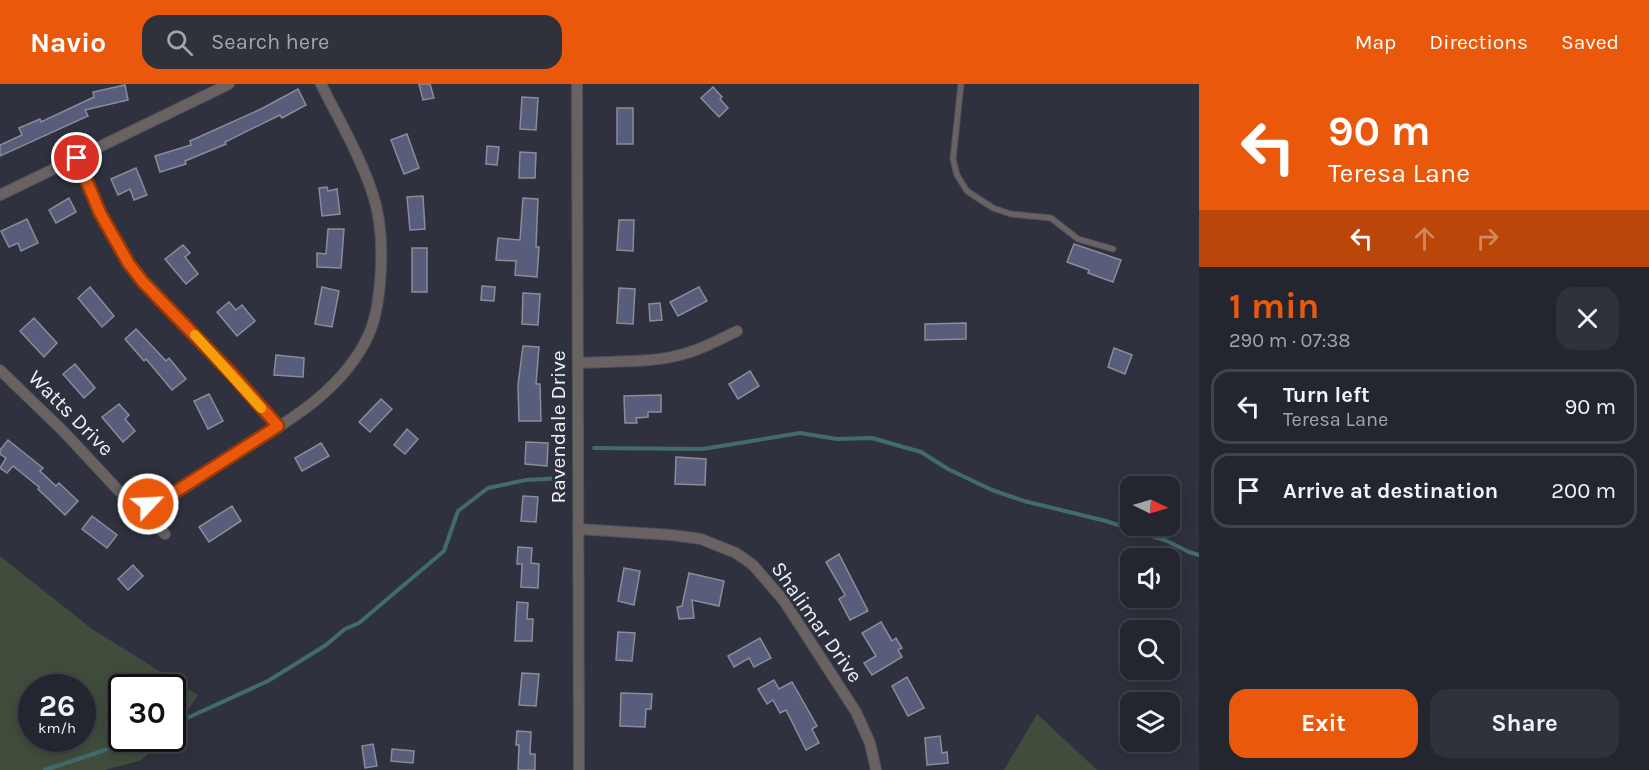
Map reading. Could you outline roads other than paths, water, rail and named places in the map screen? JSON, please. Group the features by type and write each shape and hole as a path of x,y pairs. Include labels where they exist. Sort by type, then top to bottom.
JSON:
{"street":[{"path":"0,195 229,84"},
{"path":"135,503 148,504 160,501 278,426 324,393 345,372 362,350 370,333 376,315 380,282 380,227 372,193 321,84"},
{"name":"Ravendale Drive","path":"577,84 579,770"},
{"path":"77,158 100,213 129,264 143,282 232,374 278,426"},
{"path":"578,363 648,360 674,356 707,346 737,331"},
{"name":"Watts Drive","path":"0,370 64,432 120,492 135,503 165,534"},
{"name":"Shalimar Drive","path":"578,529 701,539 736,553 753,565 784,601 856,712 870,744 876,770"}],"lane":[{"path":"961,84 953,159 957,175 966,191 993,208 1011,214 1051,218 1078,239 1113,249"}],"waterway":[{"path":"594,448 703,449 800,433 837,439 872,438 921,452 948,469 992,490 1024,501 1106,521 1167,541 1199,555"},
{"path":"186,719 268,681 326,645 345,629 359,623 444,551 458,511 488,488 526,480 565,478"},
{"path":"45,770 108,749"}]}
